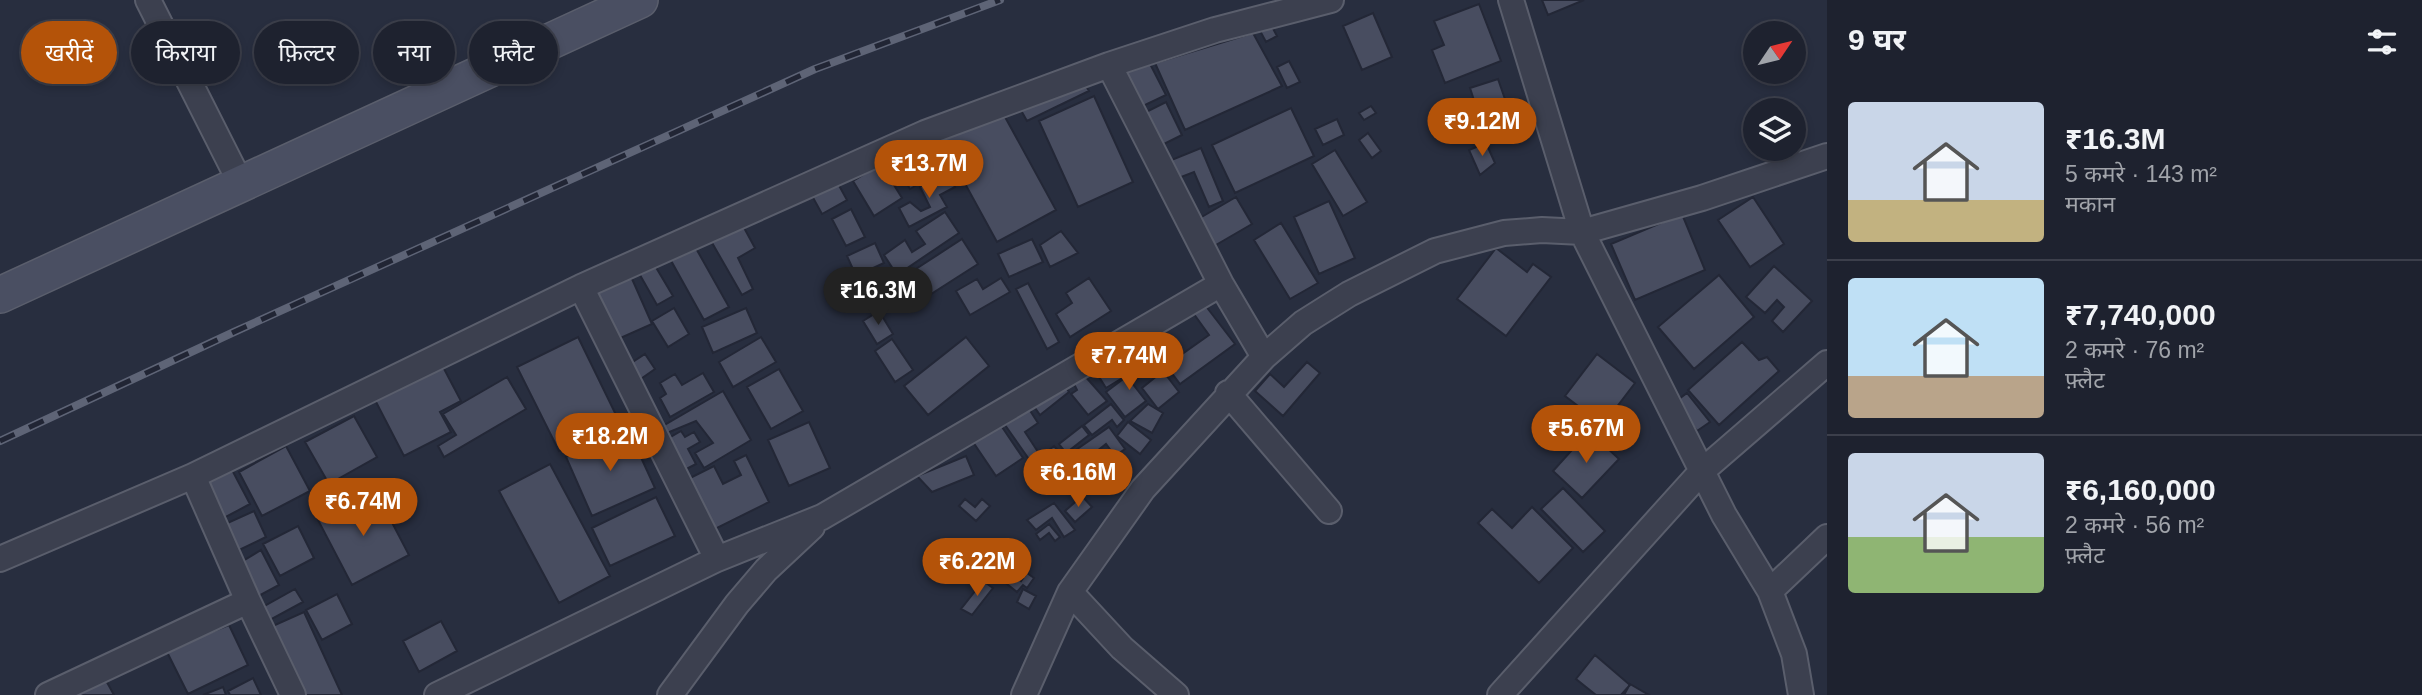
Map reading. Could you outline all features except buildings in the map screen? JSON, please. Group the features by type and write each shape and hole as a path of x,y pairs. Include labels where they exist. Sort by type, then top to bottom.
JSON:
{"street":[{"path":"148,0 241,184"},
{"path":"0,295 639,0"},
{"path":"0,559 193,477 581,287 926,133 1109,65 1215,30 1331,0"},
{"path":"1511,0 1582,232 1701,472 1770,591 1794,654 1801,695"},
{"path":"1109,65 1221,284 1264,356"},
{"path":"1024,695 1070,592 1143,489 1228,393 1264,356 1303,323 1349,294 1435,251 1504,233 1542,230 1582,232 1702,198 1827,156"},
{"path":"437,695 717,559 822,517 1221,284"},
{"path":"581,287 717,559"},
{"path":"1500,695 1701,472 1827,363"},
{"path":"1228,393 1329,511"},
{"path":"193,477 293,695"},
{"path":"670,695 766,569 822,517"},
{"path":"1770,591 1827,537"},
{"path":"1070,592 1122,648 1176,695"},
{"path":"48,695 248,601"}],"railway":[{"path":"0,441 815,69 1000,0"}]}
